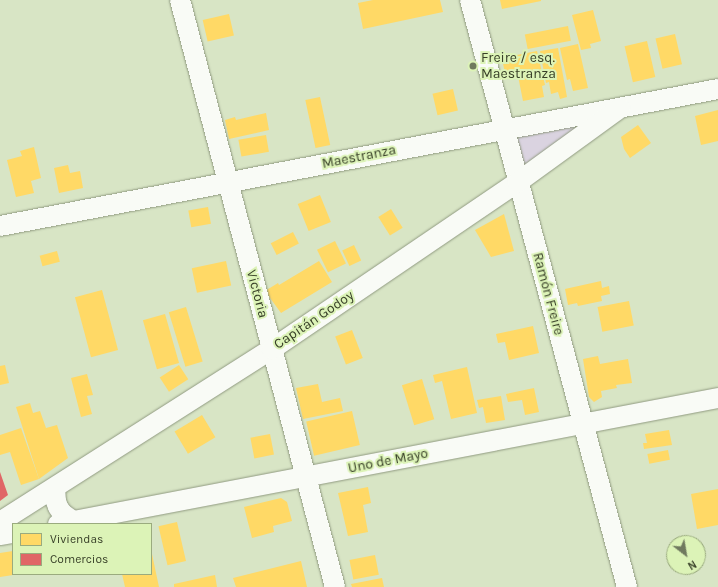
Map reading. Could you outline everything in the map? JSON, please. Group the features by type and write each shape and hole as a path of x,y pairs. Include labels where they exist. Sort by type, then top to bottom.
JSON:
{"street":[{"name":"Victoria","path":"180,0 334,587"},
{"name":"Ramón Freire","path":"470,0 627,587"},
{"name":"Maestranza","path":"0,226 718,89"},
{"name":"Capitán Godoy","path":"0,522 272,349 518,182 620,108"},
{"name":"Uno de Mayo","path":"65,523 718,398"},
{"path":"55,488 56,501 65,523"},
{"path":"0,535 12,533"}],"shaded area":[{"path":"574,125 575,131 528,168 521,165 515,142 518,134"}],"building: Viviendas":[{"path":"373,0 440,0 443,12 363,29 358,3"},
{"path":"500,0 541,0 541,1 502,9"},
{"path":"593,10 601,41 590,44 591,48 581,50 572,15"},
{"path":"229,14 234,35 208,42 203,20"},
{"path":"568,26 571,41 528,49 525,34"},
{"path":"675,34 682,64 662,69 656,38"},
{"path":"647,41 655,77 633,82 625,46"},
{"path":"578,44 588,88 573,91 570,79 567,80 560,48"},
{"path":"558,48 567,97 560,99 558,92 551,94 549,82 546,83 540,51"},
{"path":"537,51 545,85 542,86 544,97 523,101 517,71 505,74 502,58"},
{"path":"453,89 458,110 437,115 433,94"},
{"path":"320,97 330,145 316,148 305,100"},
{"path":"718,110 718,141 701,145 695,116"},
{"path":"266,113 269,130 229,139 225,120 235,117 236,120"},
{"path":"638,125 651,143 630,158 624,149 621,137"},
{"path":"266,135 269,152 241,157 238,140"},
{"path":"34,147 41,178 31,181 34,193 16,197 7,160 22,156 20,151"},
{"path":"68,165 70,173 80,171 83,188 59,193 54,168"},
{"path":"320,195 331,222 309,231 298,204"},
{"path":"208,207 211,224 191,227 188,210"},
{"path":"391,209 403,228 390,236 378,217"},
{"path":"504,214 514,251 491,257 475,230"},
{"path":"293,232 299,244 277,255 271,243"},
{"path":"335,241 346,263 328,272 317,250"},
{"path":"354,245 361,260 349,266 342,250"},
{"path":"57,251 60,262 42,266 40,256"},
{"path":"226,261 231,285 197,293 192,268"},
{"path":"319,261 332,282 281,313 265,291 278,283 279,285"},
{"path":"601,281 602,288 609,286 610,294 601,296 602,301 578,306 577,303 568,305 565,289"},
{"path":"102,290 118,350 91,357 75,297"},
{"path":"629,301 634,326 602,332 598,307"},
{"path":"186,307 203,362 185,367 169,312"},
{"path":"165,314 179,363 157,369 143,320"},
{"path":"533,326 539,353 509,360 505,342 498,343 496,334"},
{"path":"352,330 363,358 346,364 335,336"},
{"path":"598,356 600,364 628,359 632,383 616,385 617,388 601,391 602,397 594,402 589,397 583,359"},
{"path":"5,365 9,383 0,385 0,366"},
{"path":"179,365 188,379 169,392 160,378"},
{"path":"467,367 477,413 451,419 442,381 435,383 433,375"},
{"path":"87,374 93,395 87,396 92,414 81,417 71,378"},
{"path":"422,379 434,419 414,425 402,385"},
{"path":"318,384 322,402 340,398 343,411 303,419 296,388"},
{"path":"534,388 539,412 525,415 522,400 508,402 506,394"},
{"path":"501,396 505,420 486,423 483,407 479,408 477,400"},
{"path":"30,403 33,413 40,411 46,428 57,425 68,458 39,479 16,407"},
{"path":"352,411 360,445 314,456 306,422"},
{"path":"202,415 215,437 188,454 175,431"},
{"path":"21,428 39,479 21,485 10,452 0,455 0,435"},
{"path":"669,430 672,445 644,449 643,443 647,443 645,434"},
{"path":"270,434 274,455 254,458 250,438"},
{"path":"668,450 670,460 649,464 647,454"},
{"path":"368,487 371,503 363,505 368,532 348,536 338,493"},
{"path":"718,489 718,525 697,529 691,494"},
{"path":"281,498 287,502 292,521 273,526 274,532 252,538 244,507"},
{"path":"177,522 186,561 167,565 158,526"},
{"path":"12,551 13,575 0,577 0,553"},
{"path":"152,554 159,587 125,587 122,575 152,575"},
{"path":"375,555 379,575 353,580 349,560"},
{"path":"301,561 307,587 236,587 233,578"},
{"path":"215,575 217,587 174,587 174,584"},
{"path":"382,578 384,587 352,587 351,584"}],"building: Comercios":[{"path":"0,472 8,495 0,501"}],"place":[{"name":"Freire / esq. Maestranza","path":"473,66"}]}
